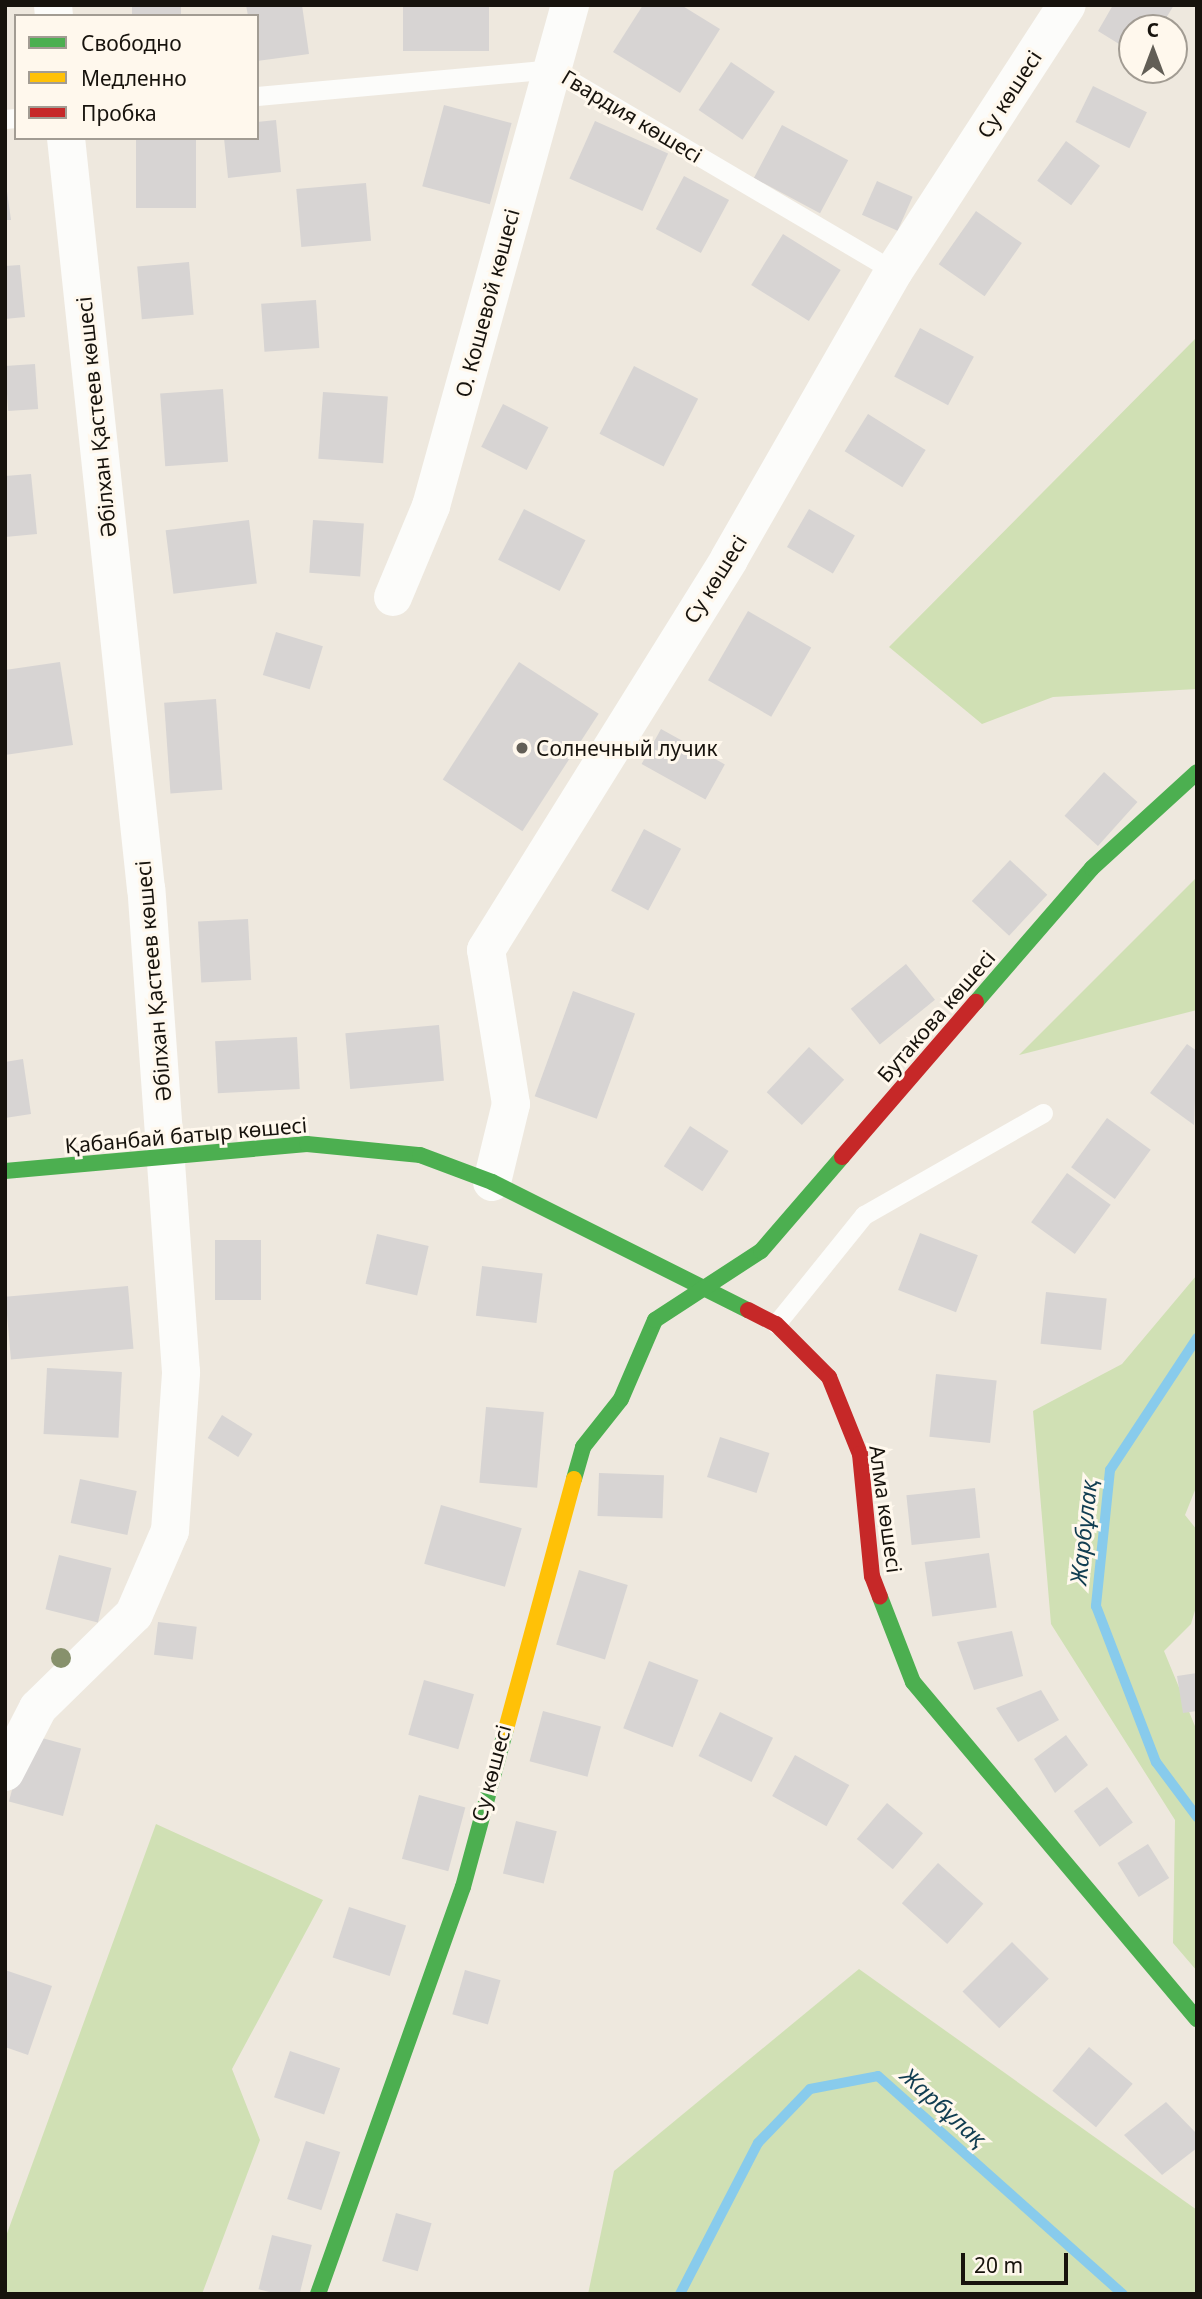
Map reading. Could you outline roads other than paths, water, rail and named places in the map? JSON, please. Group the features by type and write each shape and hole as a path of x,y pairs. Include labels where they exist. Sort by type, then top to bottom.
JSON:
{"street":[{"name":"О. Кошевой көшесі","path":"393,597 431,506 570,5"},
{"name":"Су көшесі","path":"492,1182 512,1104 486,950 729,559 894,271 1067,5"},
{"name":"Әбілхан Қастеев көшесі","path":"5,1772 38,1708 134,1614 170,1531 181,1372 169,1158 66,140"},
{"name":"Бутакова көшесі","path":"709,1287 761,1251 1092,868 1197,772"},
{"name":"Қабанбай батыр көшесі","path":"5,1171 307,1144 421,1156 492,1182"},
{"name":"Алма көшесі","path":"492,1182 709,1287 776,1324 829,1377 860,1454 872,1577 913,1682 1197,2019"},
{"name":"Су көшесі","path":"318,2294 463,1887 583,1447 621,1399 655,1320 709,1287"}],"lane":[{"name":"Гвардия көшесі","path":"259,96 551,69 894,271"},
{"path":"776,1324 864,1215 1043,1113"}],"waterway":[{"name":"Жарбұлақ","path":"1197,1338 1110,1470 1096,1606 1156,1762 1197,1817"},
{"name":"Жарбұлақ","path":"680,2294 758,2143 810,2089 878,2076 1123,2294"}],"place":[{"name":"Солнечный лучик","path":"522,748"}]}
